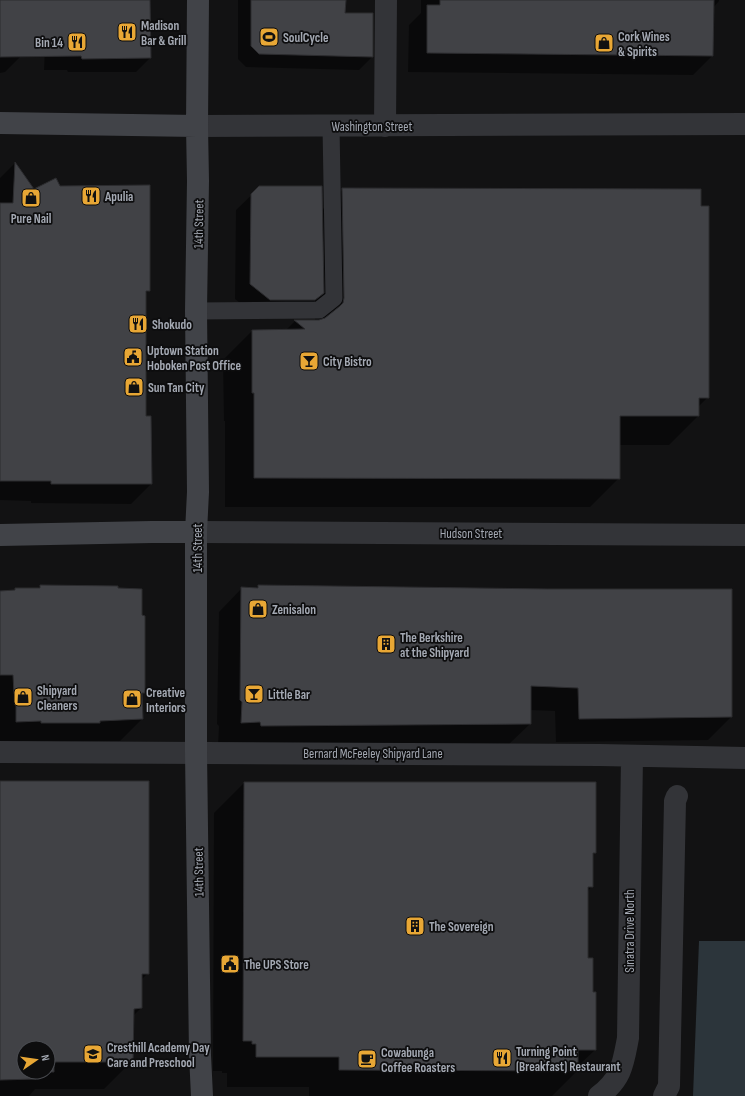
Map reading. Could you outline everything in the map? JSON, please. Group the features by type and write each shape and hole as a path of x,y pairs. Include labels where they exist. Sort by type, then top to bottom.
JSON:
{"street":[{"name":"14th Street","path":"198,0 196,310 198,492 196,532 196,752 200,1055 202,1096"},
{"path":"385,126 386,0"},
{"name":"Washington Street","path":"0,123 197,126 745,124"},
{"path":"0,535 196,532"},
{"name":"Hudson Street","path":"196,532 745,536"},
{"name":"Bernard McFeeley Shipyard Lane","path":"0,752 600,754 745,758"},
{"name":"Sinatra Drive North","path":"599,1096 608,1089 617,1078 623,1064 628,1038 632,756"},
{"path":"664,1096 668,1086 675,801 677,796"}],"lane":[{"path":"196,310 319,310 334,298 331,126"}],"shaded area":[{"path":"699,941 745,941 745,1096 693,1096"}],"building":[{"path":"0,0 150,0 151,58 82,59 81,56 0,57"},
{"path":"251,0 346,0 345,13 373,13 373,57 259,54 251,46"},
{"path":"440,0 714,0 713,56 427,53 427,5 440,5"},
{"path":"15,162 34,189 56,178 60,186 150,185 150,291 146,291 146,416 151,416 152,484 51,484 51,481 0,481 0,203 13,203"},
{"path":"259,186 322,186 324,293 315,300 270,300 250,284 251,194"},
{"path":"342,188 701,189 701,206 709,206 709,398 699,398 699,416 620,416 620,479 254,478 252,330 305,329 294,320 319,320 325,318 343,303"},
{"path":"40,585 118,586 118,588 142,589 142,615 145,616 145,693 142,693 143,719 100,721 100,723 41,723 41,721 16,722 16,693 14,694 13,675 0,675 0,591 15,590 15,588 40,588"},
{"name":"The Berkshire at the Shipyard","path":"258,585 548,589 732,589 732,717 579,719 578,688 531,686 531,724 261,726 260,722 241,723 241,587 258,588"},
{"path":"0,781 149,781 149,974 142,974 142,1008 134,1009 133,1062 56,1062 56,1040 16,1040 16,1080 0,1080"},
{"name":"The Sovereign","path":"244,782 596,782 596,853 593,853 593,887 588,887 588,958 593,958 593,992 596,992 596,1050 578,1050 578,1071 339,1070 339,1057 256,1057 256,1044 252,1044 252,1041 243,1041"}],"place":[{"name":"Madison Bar & Grill","path":"127,32"},
{"name":"SoulCycle","path":"269,37"},
{"name":"Bin 14","path":"77,42"},
{"name":"Cork Wines & Spirits","path":"604,43"},
{"name":"Apulia","path":"91,196"},
{"name":"Pure Nail","path":"31,198"},
{"name":"Shokudo","path":"138,324"},
{"name":"Uptown Station Hoboken Post Office","path":"133,357"},
{"name":"City Bistro","path":"309,361"},
{"name":"Sun Tan City","path":"134,387"},
{"name":"Zenisalon","path":"258,609"},
{"name":"The Berkshire at the Shipyard","path":"386,644"},
{"name":"Little Bar","path":"254,694"},
{"name":"Shipyard Cleaners","path":"23,697"},
{"name":"Creative Interiors","path":"132,699"},
{"name":"The Sovereign","path":"415,926"},
{"name":"The UPS Store","path":"230,964"},
{"name":"Cresthill Academy Day Care and Preschool","path":"93,1054"},
{"name":"Turning Point (Breakfast) Restaurant","path":"502,1058"},
{"name":"Cowabunga Coffee Roasters","path":"367,1059"}]}
